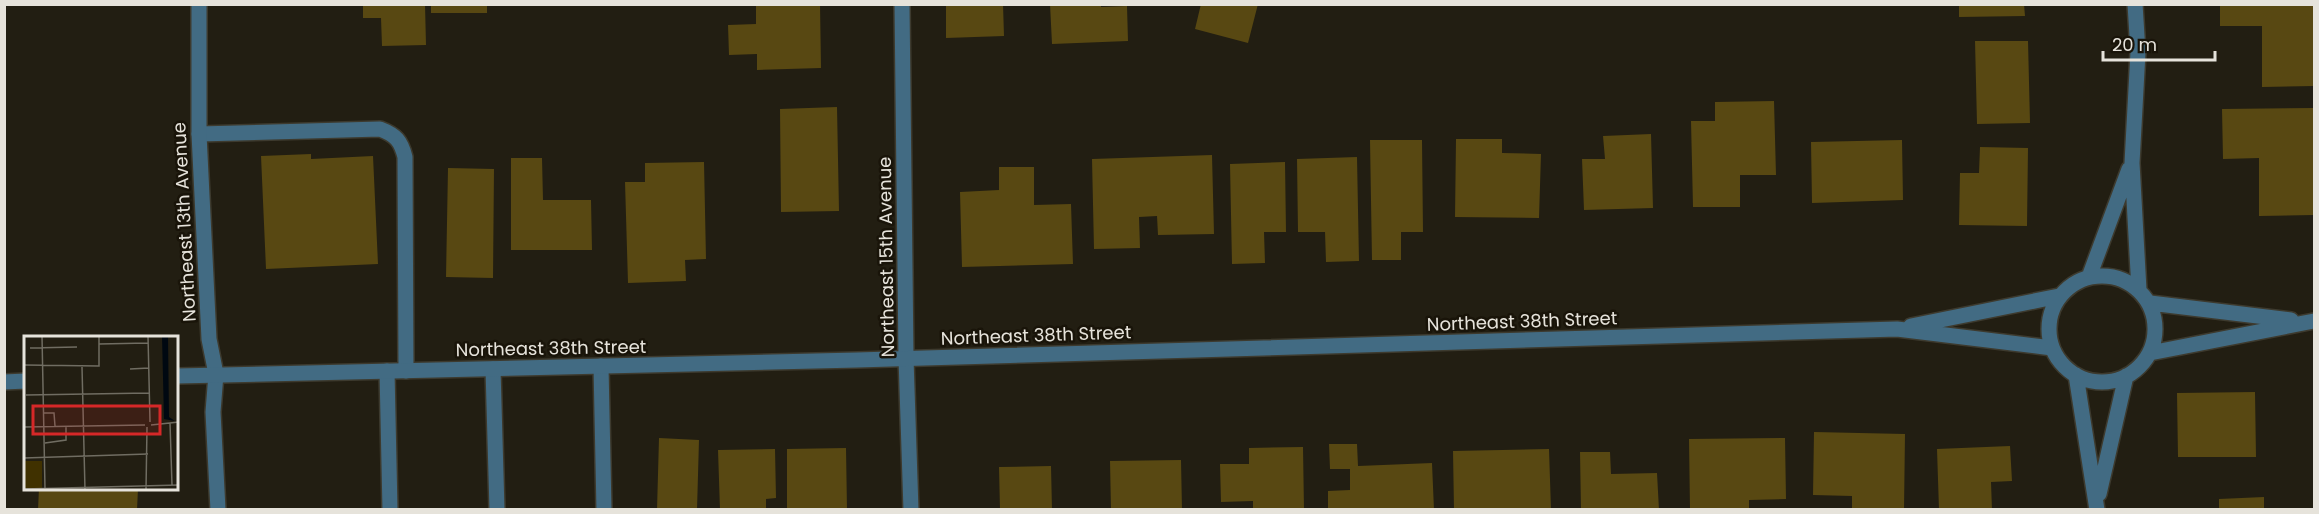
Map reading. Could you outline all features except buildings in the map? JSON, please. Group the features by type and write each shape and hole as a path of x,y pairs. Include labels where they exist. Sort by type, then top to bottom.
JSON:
{"street":[{"name":"Northeast 13th Avenue","path":"199,4 199,134 209,339 216,374 213,412 218,510"},
{"name":"Northeast 15th Avenue","path":"902,4 906,358 911,510"},
{"path":"2135,4 2138,52 2132,163 2139,290"},
{"path":"199,134 380,129 395,135 405,157 406,371"},
{"path":"2089,277 2132,163"},
{"path":"2107,276 2124,280 2139,290 2150,303 2155,320 2155,336 2150,353 2140,366 2126,376 2110,381 2092,381 2076,375 2062,364 2052,348 2049,331 2051,313 2060,296 2072,285 2089,277 2107,276"},
{"name":"Northeast 38th Street","path":"1897,329 2060,296"},
{"path":"2150,303 2310,321"},
{"path":"2150,353 2310,321"},
{"name":"Northeast 38th Street","path":"178,376 906,358 1897,329 2052,348"},
{"path":"601,366 604,510"},
{"path":"493,369 497,510"},
{"path":"387,371 390,510"},
{"path":"2076,375 2097,506"},
{"path":"2097,506 2126,376"},
{"path":"4,382 24,381"}]}
